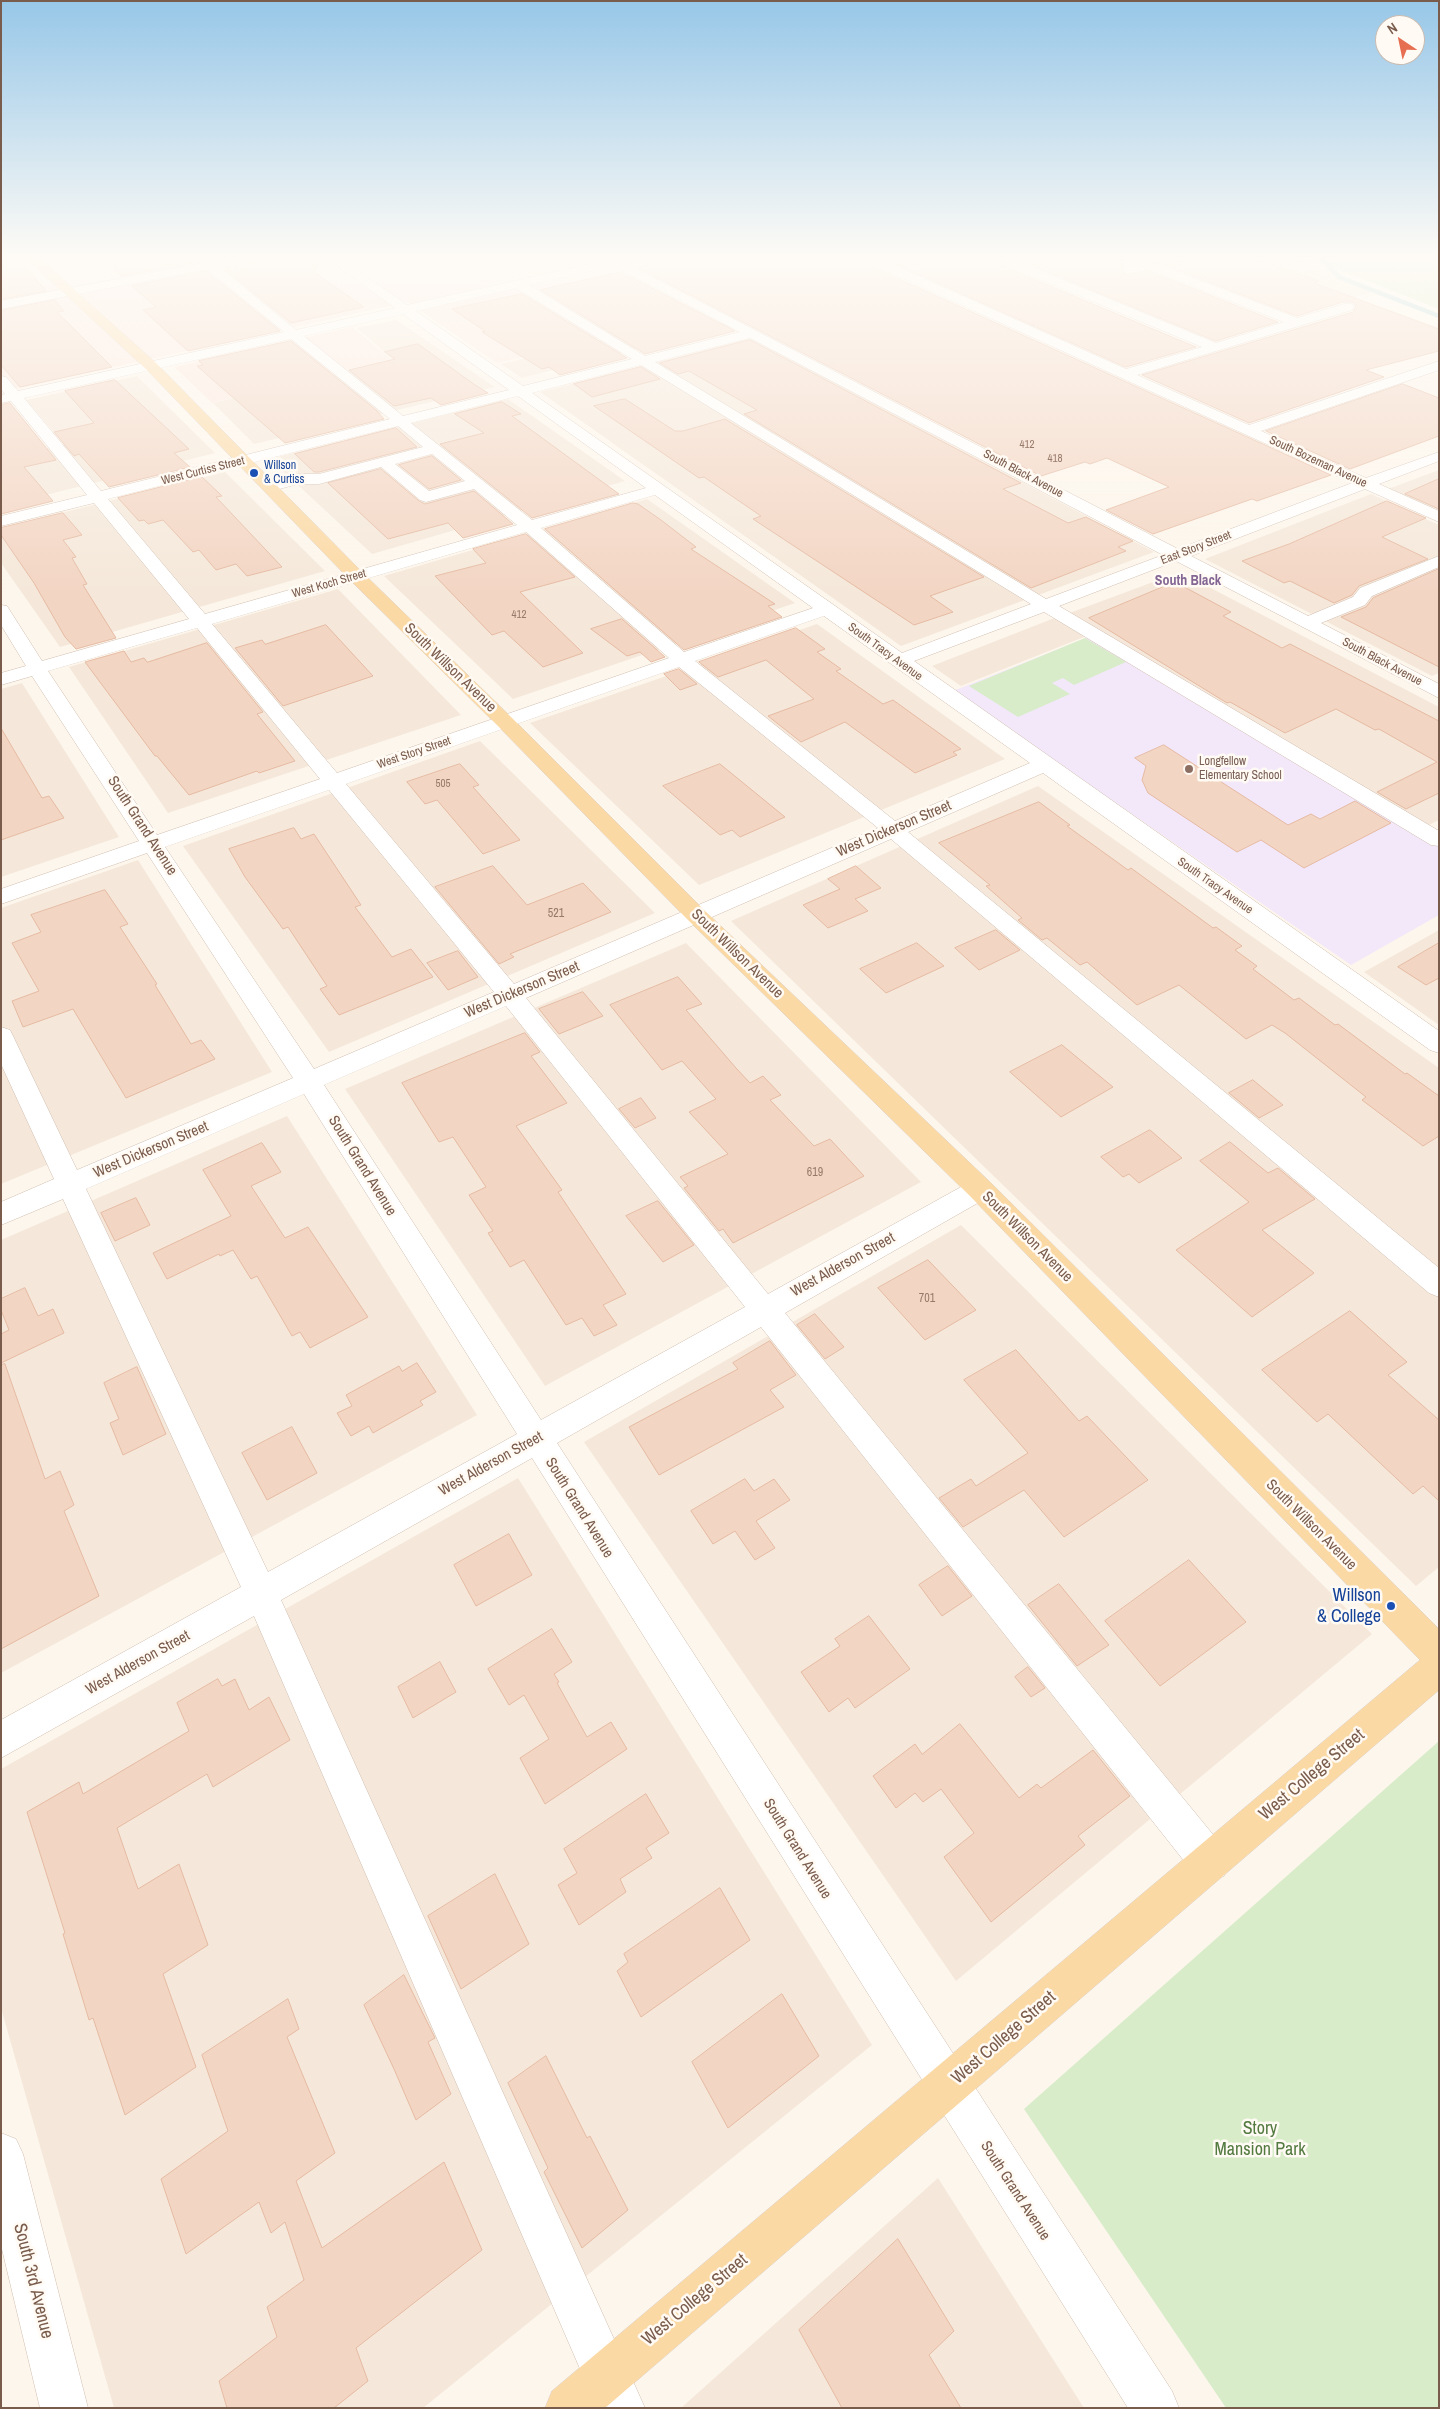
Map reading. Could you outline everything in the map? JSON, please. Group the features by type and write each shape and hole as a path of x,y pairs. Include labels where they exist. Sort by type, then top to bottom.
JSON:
{"main road":[{"name":"South Willson Avenue","path":"155,370 356,576 505,722 696,915 980,1189 1439,1654"},
{"name":"West College Street","path":"569,2408 614,2391 948,2086 1439,1667"}],"street":[{"path":"6,392 126,370"},
{"path":"340,370 529,526 682,660 893,830 1439,1285"},
{"name":"South Tracy Avenue","path":"492,370 1044,765 1439,1044"},
{"name":"West Curtiss Street","path":"1,521 603,370"},
{"path":"661,370 1046,606 1438,839"},
{"name":"South Black Avenue","path":"825,370 1439,692"},
{"name":"South Bozeman Avenue","path":"1117,370 1439,517"},
{"path":"1125,374 1137,370"},
{"path":"1249,430 1423,370"},
{"path":"6,392 100,496 510,995 1210,1862"},
{"path":"272,491 308,488 319,479 434,449"},
{"name":"East Story Street","path":"898,661 1439,456"},
{"path":"384,462 426,497 477,484"},
{"name":"West Koch Street","path":"1,679 658,488"},
{"path":"1306,623 1359,601 1366,592 1439,561"},
{"name":"South Grand Avenue","path":"1,610 37,669 309,1082 1154,2408"},
{"name":"West Story Street","path":"1,897 827,610"},
{"name":"West Dickerson Street","path":"1,1214 1044,765"},
{"path":"1,1036 261,1594 614,2391"},
{"name":"West Alderson Street","path":"1,1740 980,1189"},
{"name":"South 3rd Avenue","path":"1,2154 64,2408"}],"shaded area":[{"path":"1,370 99,370 1,392"},
{"path":"178,370 345,370 212,403"},
{"path":"346,370 471,370 495,387 254,444 213,403"},
{"path":"511,370 552,370 522,378"},
{"path":"624,370 811,370 1154,552 901,646 540,392"},
{"path":"137,376 215,453 1,506 1,459 64,444 26,400"},
{"path":"508,399 625,481 372,554 270,459"},
{"path":"1439,470 1439,512 1388,489"},
{"path":"225,472 325,571 60,647 1,563 1,528"},
{"path":"1371,494 1439,525 1439,673 1432,676 1205,559"},
{"path":"647,499 795,603 513,699 384,576"},
{"path":"1180,572 1439,707 1439,820 1427,826 1067,614"},
{"path":"338,589 461,715 168,813 69,667"},
{"path":"1057,617 1089,635 961,686 932,666"},
{"path":"817,624 1005,759 699,885 530,723"},
{"name":"Longfellow Elementary School","path":"1091,636 1439,847 1439,915 1351,965 953,691"},
{"path":"22,683 119,837 1,877 1,689"},
{"path":"480,741 655,913 329,1052 183,846"},
{"path":"1038,786 1439,1068 1439,1567 1416,1586 731,921"},
{"path":"138,860 272,1072 1,1184 1,908"},
{"path":"1439,930 1439,1025 1364,972"},
{"path":"686,943 921,1182 545,1386 345,1089"},
{"path":"287,1116 477,1415 1,1673 1,1240"},
{"path":"961,1225 1372,1634 956,1981 584,1442"},
{"path":"518,1478 872,2045 423,2408 114,2408 1,2008 1,1769"},
{"path":"938,2178 1084,2408 681,2408"}],"green space":[{"path":"1085,638 1126,662 1074,685 1063,678 1052,683 1070,694 1018,717 969,686"},
{"name":"Story Mansion Park","path":"1439,1741 1439,2408 1226,2408 1024,2109"}],"building":[{"path":"6,370 96,370 20,387"},
{"path":"202,370 327,370 376,410 384,419 285,443"},
{"path":"350,370 455,370 488,393 441,405 431,398 394,406"},
{"path":"554,370 578,370 560,375"},
{"path":"628,370 646,370 660,379 592,397 574,384"},
{"path":"672,370 808,370 1021,483 1003,489 1068,523 1086,517 1133,541 1118,547 1126,551 1031,588 744,414 757,410 689,371 678,374"},
{"path":"836,370 1101,370 1331,475 1257,501 1252,499 1153,534 1106,510 1169,487 1107,458 1090,464 1085,462 1041,476"},
{"path":"1157,370 1367,370 1384,377 1249,423 1142,375"},
{"path":"115,380 189,449 174,453 190,467 109,487 79,454 74,456 54,432 94,423 65,391"},
{"path":"1403,384 1439,398 1439,436 1350,469 1266,431"},
{"path":"625,399 675,431 683,431 725,419 984,577 930,596 953,612 914,625 753,519 761,516 704,477 699,478 594,406"},
{"path":"502,402 521,414 512,416 619,494 532,518 440,444 484,433 455,414"},
{"path":"10,403 56,460 24,467 53,501 1,514 1,405"},
{"path":"396,428 417,447 319,472 314,472 295,454"},
{"path":"432,456 461,480 429,489 399,465"},
{"path":"381,469 425,504 474,491 513,524 463,538 448,523 388,539 328,483"},
{"path":"202,477 222,496 216,497 282,567 247,576 236,564 216,570 199,550 193,552 163,520 148,524 144,520 139,521 118,498"},
{"path":"1439,479 1439,509 1405,494"},
{"path":"1387,501 1426,518 1382,537 1428,559 1359,586 1352,595 1334,603 1290,581 1284,583 1242,561 1289,544"},
{"path":"633,503 638,504 661,520 696,547 691,549 775,604 768,606 782,617 684,650 545,529"},
{"path":"63,513 82,535 63,540 76,557 72,558 87,584 83,585 116,638 76,649 65,637 34,583 1,535 1,528"},
{"path":"526,534 575,577 520,592 583,653 543,667 504,631 492,635 435,576 486,563 473,549"},
{"path":"1439,569 1439,667 1341,617 1366,607 1373,598"},
{"path":"1175,582 1231,612 1223,616 1282,648 1290,644 1439,721 1439,793 1406,809 1377,792 1437,762 1379,729 1375,730 1336,709 1285,733 1230,702 1227,703 1089,618"},
{"path":"622,619 665,657 651,662 640,652 627,656 591,629"},
{"path":"326,625 373,676 283,706 235,648 262,640 265,644"},
{"path":"796,628 825,649 817,652 841,669 836,671 883,704 893,700 961,749 953,752 957,755 915,773 845,722 801,742 768,716 814,699 766,660 718,677 699,662"},
{"path":"207,643 263,712 257,714 295,761 259,773 257,771 189,795 157,756 155,756 85,662 124,651 131,662 144,658 147,662"},
{"path":"679,669 697,684 680,690 664,674"},
{"path":"1,728 42,798 49,796 64,818 1,840"},
{"path":"1164,745 1288,825 1311,814 1320,819 1355,801 1391,823 1304,868 1261,840 1237,852 1148,793 1142,780 1146,766 1135,758"},
{"path":"460,764 479,785 473,787 520,840 483,854 437,800 425,804 407,782"},
{"path":"720,764 785,817 740,837 732,830 720,835 663,786"},
{"path":"1039,802 1070,825 1067,826 1128,870 1131,868 1213,928 1216,927 1242,946 1235,950 1257,966 1253,969 1294,1000 1299,998 1439,1096 1439,1136 1423,1146 1362,1100 1366,1097 1285,1033 1272,1025 1246,1039 1179,985 1137,1005 1087,962 1080,965 1047,938 1042,940 1018,920 1022,918 986,886 990,885 939,843"},
{"path":"294,828 301,839 314,834 361,905 355,907 392,957 411,949 433,977 339,1015 320,989 327,986 288,927 283,929 245,877 229,849"},
{"path":"493,866 527,905 583,883 611,912 510,954 514,957 499,964 435,887"},
{"path":"856,866 881,888 855,899 868,911 828,928 803,905 840,889 828,879"},
{"path":"105,890 128,924 120,927 157,984 155,985 191,1044 201,1040 215,1059 126,1098 73,1009 23,1027 12,1001 39,991 12,943 41,932 31,915"},
{"path":"996,930 1020,950 979,970 955,948"},
{"path":"917,943 944,966 886,993 860,969"},
{"path":"1439,943 1439,978 1426,985 1398,967"},
{"path":"458,951 478,977 448,990 427,963"},
{"path":"678,977 702,1004 686,1010 750,1083 763,1076 781,1095 770,1100 814,1146 830,1139 864,1176 733,1243 723,1229 719,1231 684,1188 688,1186 680,1177 728,1154 689,1112 716,1099 682,1061 662,1070 610,1005"},
{"path":"583,992 603,1016 559,1034 539,1009"},
{"path":"525,1033 540,1052 531,1056 567,1103 516,1126 562,1190 558,1192 626,1294 603,1305 617,1325 594,1336 582,1318 566,1325 524,1260 510,1267 488,1233 493,1231 469,1195 486,1187 453,1137 439,1142 402,1083"},
{"path":"1062,1045 1113,1087 1061,1117 1010,1072"},
{"path":"1253,1080 1283,1105 1259,1118 1229,1093"},
{"path":"641,1098 656,1118 635,1128 619,1109"},
{"path":"1150,1130 1182,1158 1139,1183 1129,1174 1123,1177 1101,1157"},
{"path":"1230,1142 1268,1173 1278,1168 1315,1199 1262,1230 1314,1273 1252,1317 1176,1250 1249,1202 1200,1161"},
{"path":"262,1143 281,1172 251,1186 285,1238 308,1227 368,1317 310,1348 300,1332 292,1336 257,1276 251,1279 233,1250 220,1256 219,1254 167,1279 153,1253 231,1216 203,1170"},
{"path":"136,1198 150,1225 115,1241 101,1213"},
{"path":"658,1201 694,1245 663,1262 626,1216"},
{"path":"928,1260 976,1310 925,1340 878,1288"},
{"path":"25,1288 38,1316 53,1309 64,1333 1,1363 1,1334 9,1330 1,1310 1,1299"},
{"path":"1350,1311 1407,1362 1388,1375 1439,1420 1439,1501 1423,1486 1413,1494 1328,1414 1317,1422 1262,1370"},
{"path":"815,1314 844,1347 825,1359 797,1325"},
{"path":"770,1341 796,1375 770,1390 784,1407 659,1475 629,1427 738,1369 733,1363"},
{"path":"1016,1350 1079,1421 1087,1416 1148,1480 1064,1537 1024,1490 963,1527 939,1498 971,1479 976,1486 1028,1453 964,1380"},
{"path":"417,1363 436,1392 420,1401 423,1405 373,1433 369,1426 351,1436 337,1413 352,1406 346,1395 399,1366 402,1371"},
{"path":"5,1364 45,1479 60,1471 74,1505 64,1511 99,1596 1,1649 1,1365"},
{"path":"137,1367 166,1434 123,1455 110,1423 119,1419 104,1383"},
{"path":"292,1427 317,1473 267,1500 242,1453"},
{"path":"745,1479 754,1491 774,1479 790,1500 756,1521 775,1548 755,1560 735,1531 713,1544 691,1511"},
{"path":"509,1534 532,1575 476,1606 454,1565"},
{"path":"1189,1560 1246,1622 1160,1686 1105,1621"},
{"path":"948,1566 972,1596 942,1616 919,1585"},
{"path":"1059,1584 1109,1645 1077,1666 1028,1605"},
{"path":"869,1616 910,1669 855,1708 848,1698 829,1712 801,1672 840,1646 835,1639"},
{"path":"552,1629 572,1662 554,1674 559,1682 557,1683 587,1737 611,1722 627,1749 545,1804 520,1758 549,1739 524,1695 509,1705 488,1669"},
{"path":"440,1662 456,1692 413,1718 398,1687"},
{"path":"1028,1667 1045,1688 1031,1697 1015,1677"},
{"path":"218,1679 222,1686 235,1679 249,1710 269,1697 290,1740 213,1787 207,1774 117,1828 138,1889 179,1864 208,1945 163,1974 196,2067 125,2115 93,2018 89,2020 63,1934 65,1933 27,1812 79,1782 83,1794 189,1731 177,1703"},
{"path":"960,1724 1019,1798 1037,1784 1041,1788 1093,1750 1130,1796 1078,1836 1085,1845 991,1922 944,1857 974,1833 941,1789 923,1802 915,1793 896,1808 873,1776 915,1744 922,1754"},
{"path":"646,1794 669,1833 646,1848 652,1858 620,1879 626,1892 579,1925 558,1885 577,1873 564,1849"},
{"path":"495,1874 529,1944 461,1989 428,1916"},
{"path":"720,1888 750,1940 641,2017 617,1971 628,1962 624,1954"},
{"path":"404,1975 435,2038 428,2042 451,2094 416,2120 364,2005"},
{"path":"782,1994 819,2056 728,2128 692,2062"},
{"path":"288,1999 299,2029 287,2037 335,2153 296,2181 322,2248 444,2162 482,2250 356,2348 368,2381 334,2408 227,2408 219,2381 277,2337 267,2307 304,2280 285,2222 271,2233 259,2202 186,2254 161,2179 228,2131 202,2055"},
{"path":"546,2056 587,2138 590,2136 628,2210 582,2248 544,2172 548,2168 508,2083"},
{"path":"898,2239 954,2331 929,2355 961,2408 842,2408 799,2330"}],"place":[{"name":"Willson & Curtiss","path":"254,473"},
{"name":"Longfellow Elementary School","path":"1189,769"},
{"name":"Willson & College","path":"1391,1606"}],"district":[{"name":"South Black","path":"1188,581"}]}
